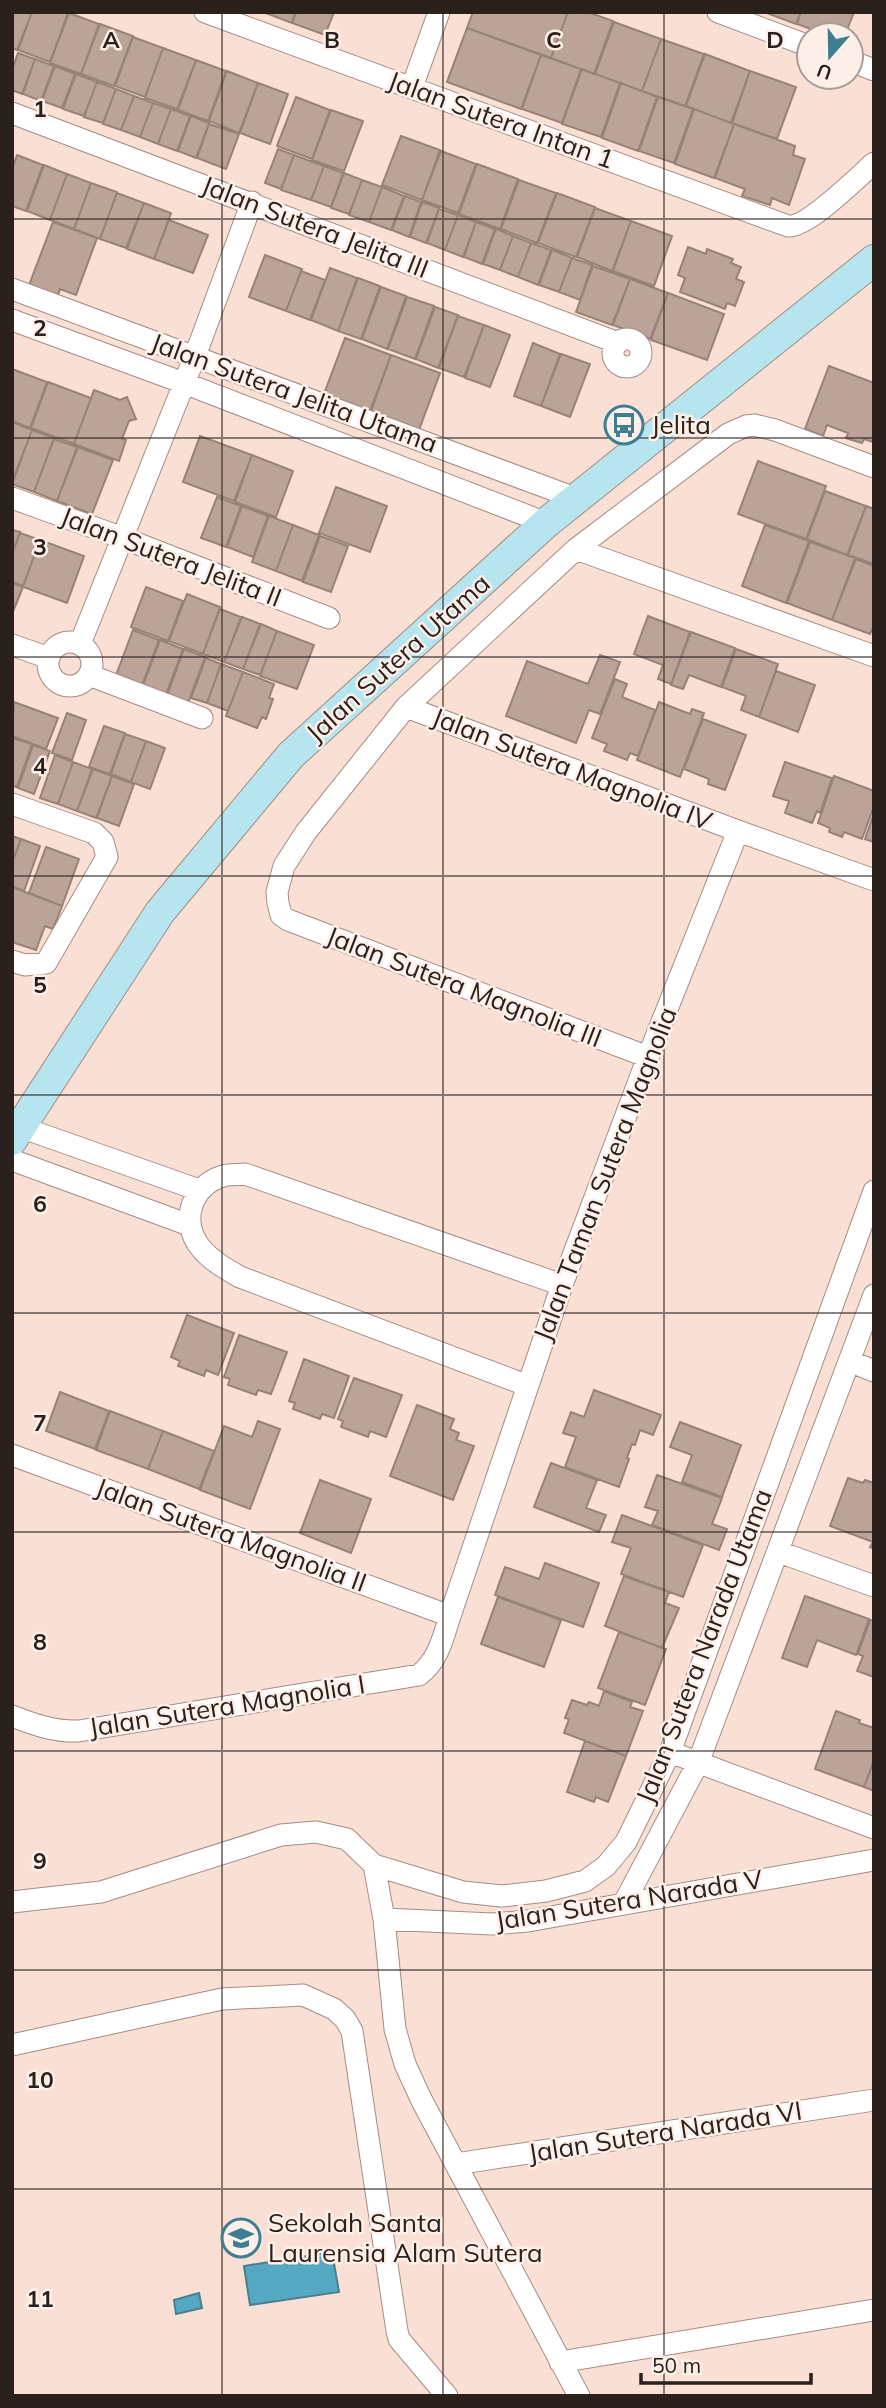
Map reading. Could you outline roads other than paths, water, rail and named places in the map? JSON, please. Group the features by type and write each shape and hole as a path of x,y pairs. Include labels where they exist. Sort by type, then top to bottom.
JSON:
{"street":[{"name":"Jalan Sutera Intan 1","path":"205,12 789,226 808,219 874,163"},
{"path":"412,87 439,12"},
{"path":"718,12 795,41"},
{"name":"Jalan Sutera Jelita III","path":"12,113 618,343"},
{"path":"80,643 195,356 252,202"},
{"name":"Jalan Sutera Utama","path":"15,1130 160,912 291,755 575,498 874,260"},
{"name":"Jalan Sutera Jelita Utama","path":"12,289 575,498"},
{"name":"Jalan Sutera Jelita Utama","path":"12,320 184,383 546,523"},
{"path":"407,707 576,549 728,434 754,425 775,430 874,467"},
{"path":"374,458 387,429"},
{"name":"Jalan Sutera Jelita II","path":"12,498 329,618"},
{"path":"576,549 874,656"},
{"path":"67,641 80,643 89,652 92,664 89,675 81,683 61,684 48,668 49,658 55,647 67,641"},
{"path":"12,645 49,658"},
{"path":"89,675 202,718"},
{"name":"Jalan Sutera Magnolia IV","path":"407,707 737,831"},
{"name":"Jalan Sutera Magnolia III","path":"407,707 306,832 285,866 277,892 281,915 288,920 648,1057"},
{"path":"12,804 94,833 106,848 107,860 46,963 25,965 12,961"},
{"path":"737,831 874,880"},
{"name":"Jalan Taman Sutera Magnolia","path":"436,1657 562,1285 737,831"},
{"path":"15,1130 200,1190"},
{"path":"12,1160 189,1225"},
{"path":"526,1385 240,1277 218,1264 200,1247 189,1225 191,1205 200,1190 222,1176 245,1174 562,1285"},
{"name":"Jalan Sutera Narada Utama","path":"374,1865 463,1892 502,1896 546,1891 585,1881 606,1866 626,1842 670,1752 874,1191"},
{"name":"Jalan Sutera Narada Utama","path":"624,1903 698,1763 874,1295"},
{"path":"849,1361 874,1371"},
{"name":"Jalan Sutera Magnolia II","path":"12,1455 450,1616"},
{"path":"779,1552 874,1586"},
{"name":"Jalan Sutera Magnolia I","path":"12,1716 43,1727 79,1731 419,1675 429,1668 436,1657"},
{"path":"670,1752 874,1828"},
{"path":"12,1902 101,1892 281,1835 316,1832 347,1839 374,1865 384,1919 396,2029 405,2064 579,2396"},
{"name":"Jalan Sutera Narada V","path":"384,1919 492,1924 528,1921 874,1860"},
{"path":"12,2045 222,1999 303,1995 334,2009 345,2019 352,2031 399,2339 447,2396"},
{"name":"Jalan Sutera Narada VI","path":"456,2164 874,2100"},
{"path":"561,2362 874,2310"}],"water":[{"path":"332,2252 339,2292 250,2305 244,2266"},
{"path":"199,2293 202,2308 176,2314 174,2300"}],"place":[{"name":"Jelita","path":"624,425"},
{"name":"Sekolah Santa Laurensia Alam Sutera","path":"241,2238"}]}
